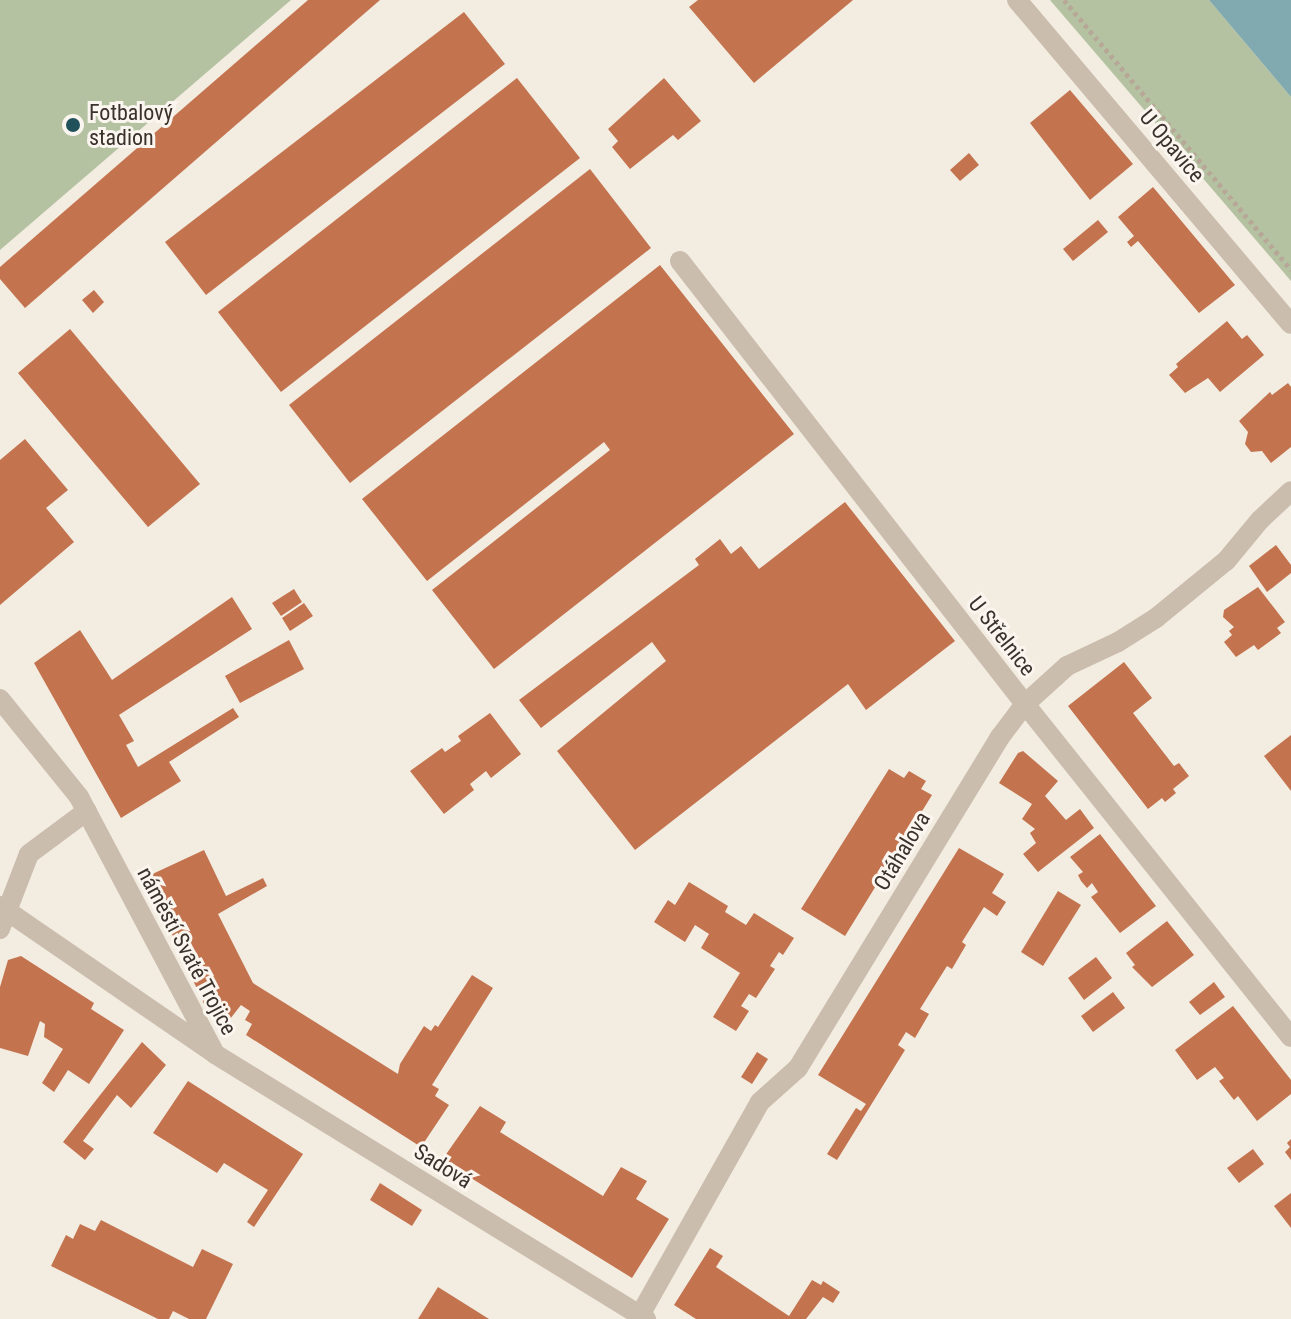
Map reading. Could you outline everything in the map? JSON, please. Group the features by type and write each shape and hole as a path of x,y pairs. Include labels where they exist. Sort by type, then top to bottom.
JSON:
{"street":[{"name":"U Opavice","path":"1017,0 1291,324"},
{"name":"U Střelnice","path":"680,261 1025,704 1291,1037"},
{"name":"Otáhalova","path":"643,1317 760,1102 798,1068 1000,737 1025,704 1067,666 1118,642 1156,618 1226,561 1260,520 1291,491"},
{"name":"náměstí Svaté Trojice","path":"0,699 87,811 215,1054"},
{"path":"2,916 29,854 87,811"},
{"name":"náměstí Svaté Trojice","path":"2,916 215,1054"},
{"name":"Sadová","path":"215,1054 643,1317"}],"path":[{"path":"1064,0 1291,270"}],"green space":[{"name":"Fotbalový stadion","path":"0,0 291,0 0,250"},
{"path":"1050,0 1209,0 1291,97 1291,281"}],"water":[{"path":"1209,0 1291,0 1291,97"}],"building":[{"path":"308,0 380,0 25,308 0,279 0,267"},
{"path":"698,0 853,0 754,83 689,7"},
{"path":"464,12 505,64 206,295 165,242"},
{"path":"517,78 580,158 281,392 218,312"},
{"path":"664,78 701,121 678,140 673,135 630,169 612,147 618,141 608,129"},
{"path":"1070,90 1133,164 1090,200 1030,123"},
{"path":"969,153 979,165 960,181 950,170"},
{"path":"590,169 651,248 350,483 289,405"},
{"path":"1153,187 1235,285 1199,313 1138,241 1131,247 1127,242 1134,236 1118,217"},
{"path":"1098,220 1108,232 1073,261 1063,249"},
{"path":"660,265 794,434 494,669 432,590 610,450 604,442 427,581 362,499"},
{"path":"94,290 104,302 93,313 82,300"},
{"path":"1227,321 1242,339 1247,335 1264,355 1220,392 1208,378 1185,393 1169,375 1178,367 1176,364"},
{"path":"70,329 200,484 148,527 18,373"},
{"path":"1288,383 1291,387 1291,447 1271,463 1262,451 1251,452 1245,444 1248,432 1239,421 1270,392 1272,395"},
{"path":"25,439 68,490 46,508 74,542 0,605 0,460"},
{"path":"845,502 955,641 866,710 848,684 635,850 557,751 666,661 652,642 541,728 519,700 699,565 695,559 720,539 731,554 741,546 759,569"},
{"path":"1276,545 1291,565 1291,573 1267,592 1249,566"},
{"path":"1258,587 1285,622 1277,628 1281,633 1258,650 1254,645 1236,657 1224,642 1232,635 1229,631 1234,627 1223,617 1224,610"},
{"path":"294,589 302,602 281,616 272,603"},
{"path":"232,597 252,629 119,715 134,741 126,745 138,767 233,708 239,717 169,762 181,781 121,818 34,663 80,630 112,680"},
{"path":"304,603 313,616 290,631 282,618"},
{"path":"289,640 304,669 240,703 225,676"},
{"path":"1124,662 1152,698 1133,713 1174,766 1179,763 1189,776 1173,789 1176,793 1165,802 1162,798 1148,809 1068,706"},
{"path":"490,713 521,754 491,778 486,771 470,784 474,790 444,814 410,771 442,748 445,752 461,741 458,736"},
{"path":"1291,735 1291,791 1264,756"},
{"path":"1023,751 1058,781 1045,796 1066,820 1080,809 1094,828 1038,872 1023,854 1036,843 1030,833 1035,829 1022,819 1032,804 999,783 1018,753"},
{"path":"889,769 904,778 909,771 926,781 921,789 932,795 845,936 801,909"},
{"path":"1100,834 1156,906 1120,933 1091,897 1098,892 1092,883 1087,888 1081,881 1078,875 1083,872 1070,857"},
{"path":"959,848 1004,874 992,893 1006,902 997,916 984,907 962,942 966,945 952,969 947,966 920,1009 929,1014 915,1038 906,1032 898,1045 905,1050 837,1160 827,1154 856,1108 861,1111 866,1104 818,1075"},
{"path":"204,850 226,896 263,878 267,886 218,914 253,983 398,1074 400,1064 424,1026 431,1031 435,1025 438,1027 472,975 493,988 432,1085 439,1089 435,1096 449,1105 421,1147 246,1035 252,1024 245,1020 250,1011 241,1005 230,1019 221,1004 208,1013 146,877"},
{"path":"689,882 728,906 725,912 746,925 754,913 794,938 783,955 779,952 770,966 775,969 756,998 749,994 741,1006 749,1011 736,1031 713,1017 740,973 701,948 709,934 695,925 685,942 654,922 668,900 675,905"},
{"path":"1058,891 1081,905 1043,966 1021,952"},
{"path":"1167,921 1194,955 1152,987 1132,967 1135,965 1126,953"},
{"path":"21,956 94,1003 91,1009 124,1030 89,1084 68,1070 54,1092 42,1083 63,1049 44,1037 45,1024 40,1021 28,1056 0,1048 0,987 8,960"},
{"path":"1096,957 1112,978 1084,1000 1068,978"},
{"path":"1214,982 1225,997 1200,1015 1189,1002"},
{"path":"1113,992 1125,1008 1093,1032 1081,1016"},
{"path":"1233,1006 1291,1080 1291,1094 1257,1121 1238,1096 1234,1100 1219,1081 1224,1078 1215,1067 1197,1080 1175,1050"},
{"path":"142,1042 166,1065 131,1108 117,1095 83,1141 94,1149 85,1160 63,1142"},
{"path":"757,1052 768,1059 752,1084 741,1077"},
{"path":"188,1081 303,1154 254,1227 247,1222 268,1190 224,1163 217,1173 153,1133"},
{"path":"480,1106 506,1122 500,1132 603,1196 621,1167 647,1181 636,1199 669,1219 632,1278 442,1160"},
{"path":"1291,1139 1291,1160 1285,1152 1290,1147 1287,1143"},
{"path":"1253,1149 1264,1164 1239,1183 1227,1168"},
{"path":"380,1183 422,1210 412,1226 370,1200"},
{"path":"1291,1193 1291,1228 1274,1206"},
{"path":"101,1220 193,1267 202,1249 233,1264 206,1319 189,1319 173,1311 169,1319 158,1319 51,1266 66,1235 73,1239 80,1224 95,1231"},
{"path":"710,1248 723,1256 716,1267 789,1316 812,1280 821,1285 823,1281 840,1292 833,1303 823,1297 806,1319 696,1319 674,1305"},
{"path":"438,1287 489,1319 418,1319"}],"place":[{"name":"Fotbalový stadion","path":"73,125"}]}
